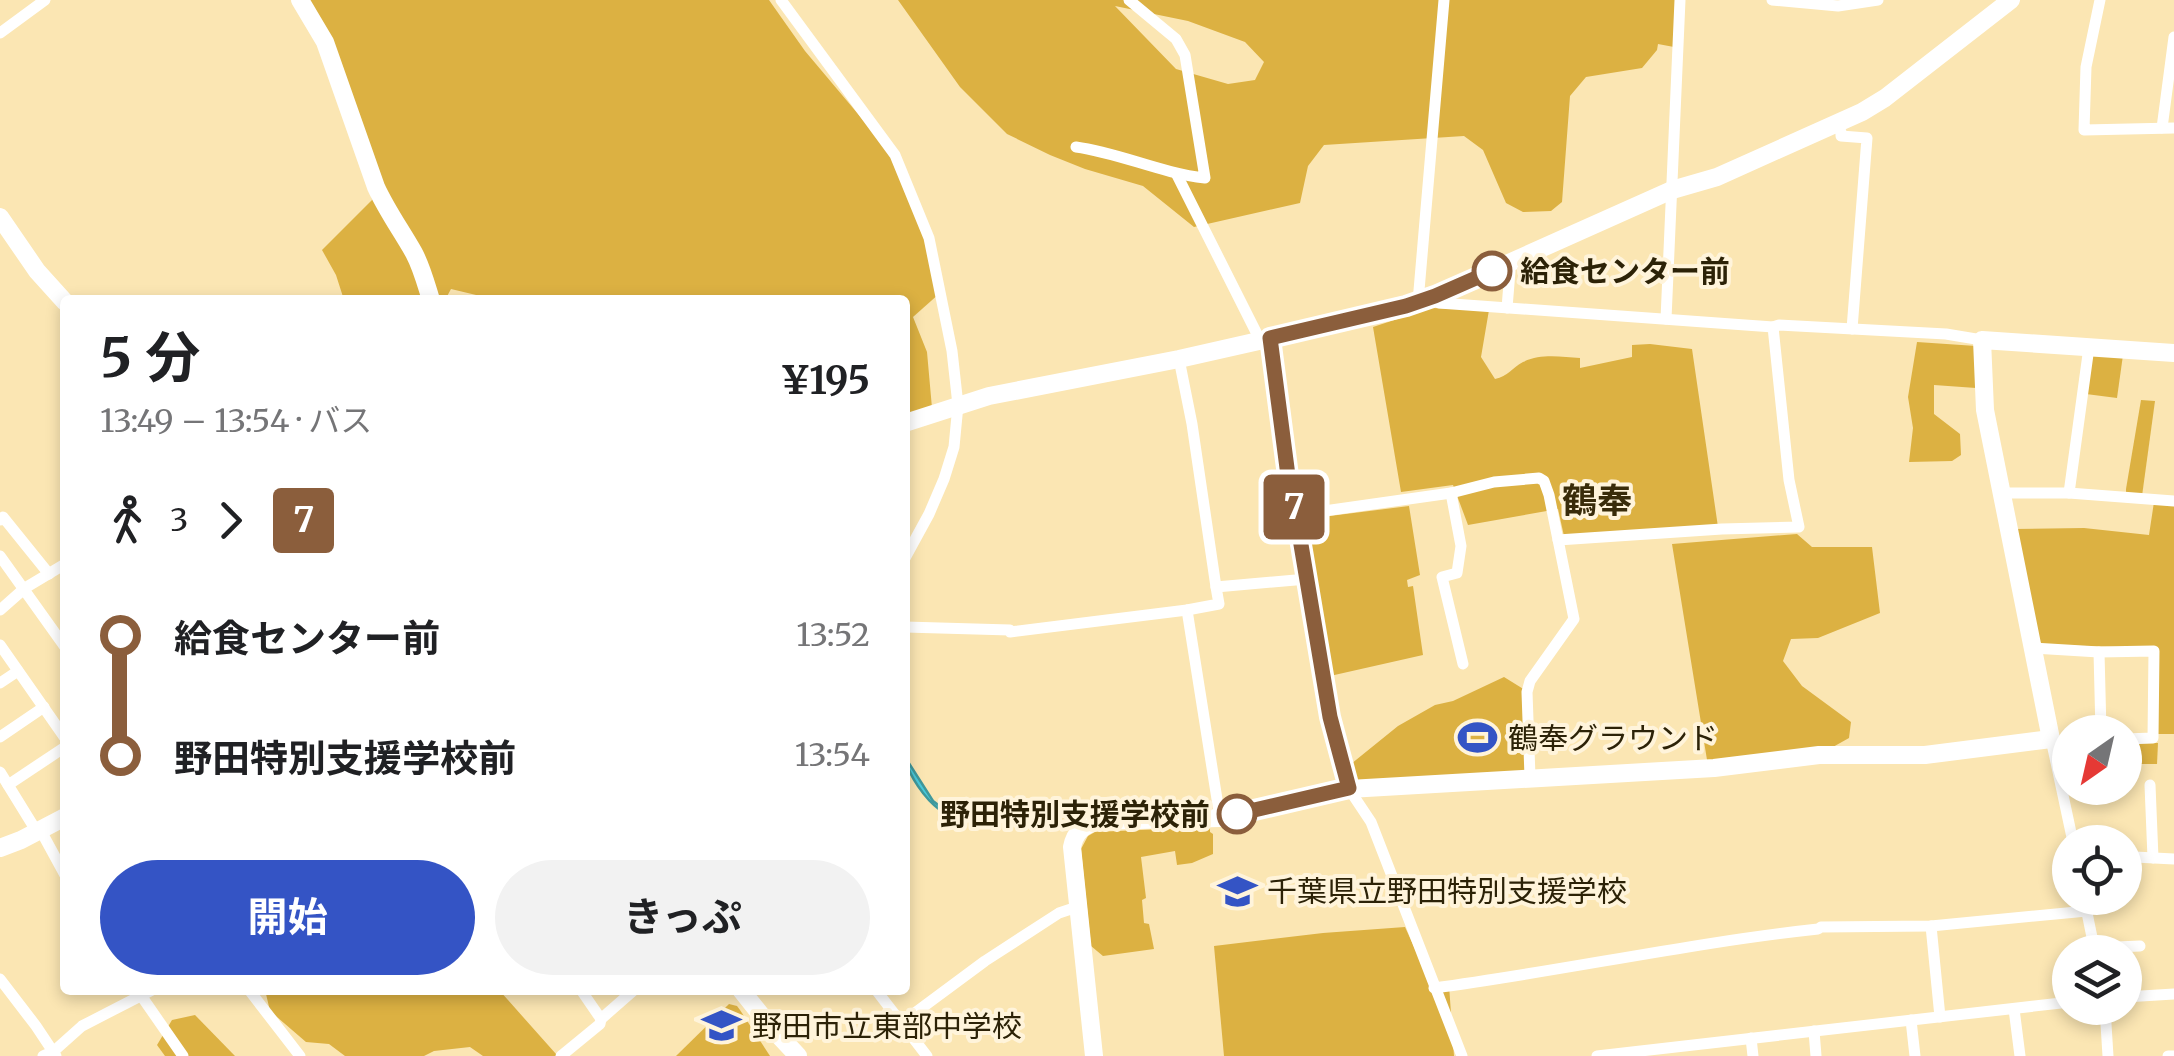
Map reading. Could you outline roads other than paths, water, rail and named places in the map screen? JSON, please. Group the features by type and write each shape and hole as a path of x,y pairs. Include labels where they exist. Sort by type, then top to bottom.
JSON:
{"street":[{"path":"0,34 45,0"},
{"path":"300,0 324,42 376,187 412,250 429,295"},
{"path":"781,0 895,155 928,238 952,351 958,404 954,446 944,479 910,549"},
{"path":"1076,147 1178,175 1205,178 1184,55 1176,39 1129,0"},
{"path":"1426,299 1444,0"},
{"path":"1666,319 1680,0"},
{"path":"1772,0 1838,6 1878,0"},
{"path":"910,421 958,404 1265,339 1426,299 1672,190 1717,177 1836,125 1885,98 2012,0"},
{"path":"2100,0 2086,68 2084,130 2168,128 2174,40"},
{"path":"1836,125 1841,136 1867,138 1852,329"},
{"path":"1178,175 1265,339 1330,717 1349,788 1371,822 1462,1056"},
{"path":"0,217 37,272 60,297"},
{"path":"1508,264 1508,308"},
{"path":"1426,299 1773,328 1780,325 1946,334 2174,353"},
{"path":"1558,540 1799,527 1789,480 1773,328"},
{"path":"1094,1056 1072,848 1078,830 1097,820 1220,818 1349,788 1714,768 1819,755 1925,755 2051,739 1985,410 1982,340"},
{"path":"2069,493 2089,347"},
{"path":"910,627 1010,632 1218,604 1179,358"},
{"path":"1296,515 1452,493 1494,482 1539,478 1544,482 1574,620 1530,681 1530,777"},
{"path":"1452,493 1461,546 1457,572 1442,577 1463,664"},
{"path":"2002,493 2174,499"},
{"path":"0,520 3,517 48,574"},
{"path":"0,556 60,640"},
{"path":"0,610 25,588 60,567"},
{"path":"1216,587 1307,579"},
{"path":"1187,610 1220,818"},
{"path":"0,645 44,708 60,721"},
{"path":"2033,648 2154,651 2153,738 2142,738"},
{"path":"2099,652 2100,715"},
{"path":"0,683 18,672"},
{"path":"0,737 44,708"},
{"path":"8,785 60,750"},
{"path":"0,772 60,867"},
{"path":"2150,785 2153,858"},
{"path":"0,848 60,820"},
{"path":"2142,858 2174,858"},
{"path":"900,1024 1059,913 1078,908"},
{"path":"1434,988 1742,937 1821,927 1931,926 2052,909"},
{"path":"1931,926 1940,1017"},
{"path":"0,980 51,1054 82,1026 139,995"},
{"path":"2142,995 2174,994"},
{"path":"146,995 183,1056"},
{"path":"254,995 300,1056"},
{"path":"585,995 601,1018"},
{"path":"561,1056 628,995"},
{"path":"746,995 798,1056"},
{"path":"880,995 926,1056"},
{"path":"1597,1056 1684,1051 1751,1038 2052,1004"},
{"path":"2014,1009 2020,1056"},
{"path":"1911,1020 1915,1056"},
{"path":"2105,1025 2108,1056"},
{"path":"1814,1031 1816,1056"},
{"path":"1751,1038 1753,1056"}],"water":[{"path":"910,765 941,807 1068,805 1086,811 940,810 918,786"}],"place":[{"name":"給食センター前","path":"1492,271"},
{"name":"鶴奉グラウンド","path":"1478,738"},
{"name":"野田特別支援学校前","path":"1237,814"},
{"name":"千葉県立野田特別支援学校","path":"1237,891"},
{"name":"野田市立東部中学校","path":"722,1026"}],"district":[{"name":"鶴奉","path":"1597,501"}]}
